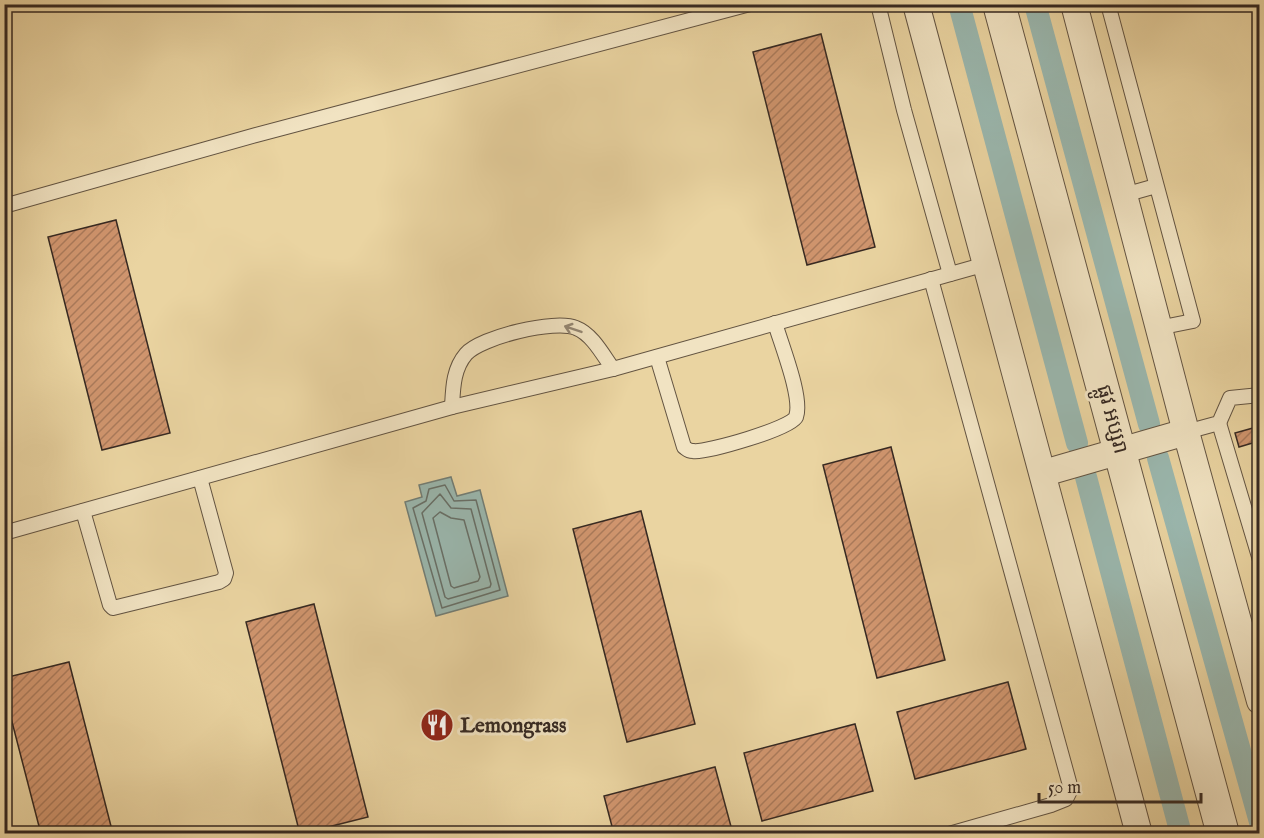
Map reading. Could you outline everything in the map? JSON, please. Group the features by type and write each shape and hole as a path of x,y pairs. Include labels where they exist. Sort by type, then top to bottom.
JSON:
{"street":[{"path":"916,4 1044,473 1139,834"},
{"name":"ផ្លូវ អប្សរា","path":"999,4 1122,450 1223,834"},
{"path":"1074,4 1158,328 1260,701"},
{"path":"1044,473 1186,432"}],"lane":[{"path":"4,206 256,135 750,4"},
{"path":"878,4 904,110 950,274"},
{"path":"1108,4 1192,321 1158,328"},
{"path":"1124,195 1156,186"},
{"path":"4,533 452,407 613,369 986,264"},
{"path":"931,279 1071,783 1066,799 949,834"},
{"path":"657,357 684,447 693,451 717,447 781,428 794,421 797,415 794,390 775,323"},
{"path":"452,407 458,366 467,352 486,342 552,324 577,328 591,339 613,369"},
{"path":"1260,395 1230,398 1219,423 1260,560"},
{"path":"1186,432 1219,423"},
{"path":"83,511 113,608 219,582 224,579 226,573 200,478"}],"water":[{"path":"451,477 457,496 480,490 508,596 436,616 405,502 422,497 419,485"}],"building":[{"path":"821,34 875,247 807,265 753,52"},
{"path":"116,220 170,433 102,450 48,237"},
{"path":"1260,426 1260,445 1258,445 1254,428"},
{"path":"1253,428 1256,442 1239,447 1235,433"},
{"path":"891,447 945,660 877,678 823,465"},
{"path":"641,511 695,724 627,742 573,529"},
{"path":"314,604 368,817 300,834 246,622"},
{"path":"69,662 113,834 41,834 4,691 4,678"},
{"path":"1008,682 1026,749 915,779 897,712"},
{"path":"855,724 873,791 762,821 744,753"},
{"path":"715,767 733,834 614,834 604,796"}],"waterway":[{"path":"959,4 1077,443"},
{"path":"1035,4 1149,424"},
{"path":"1158,458 1260,822"},
{"path":"1086,477 1181,834"}],"place":[{"name":"Lemongrass","path":"437,725"}]}
